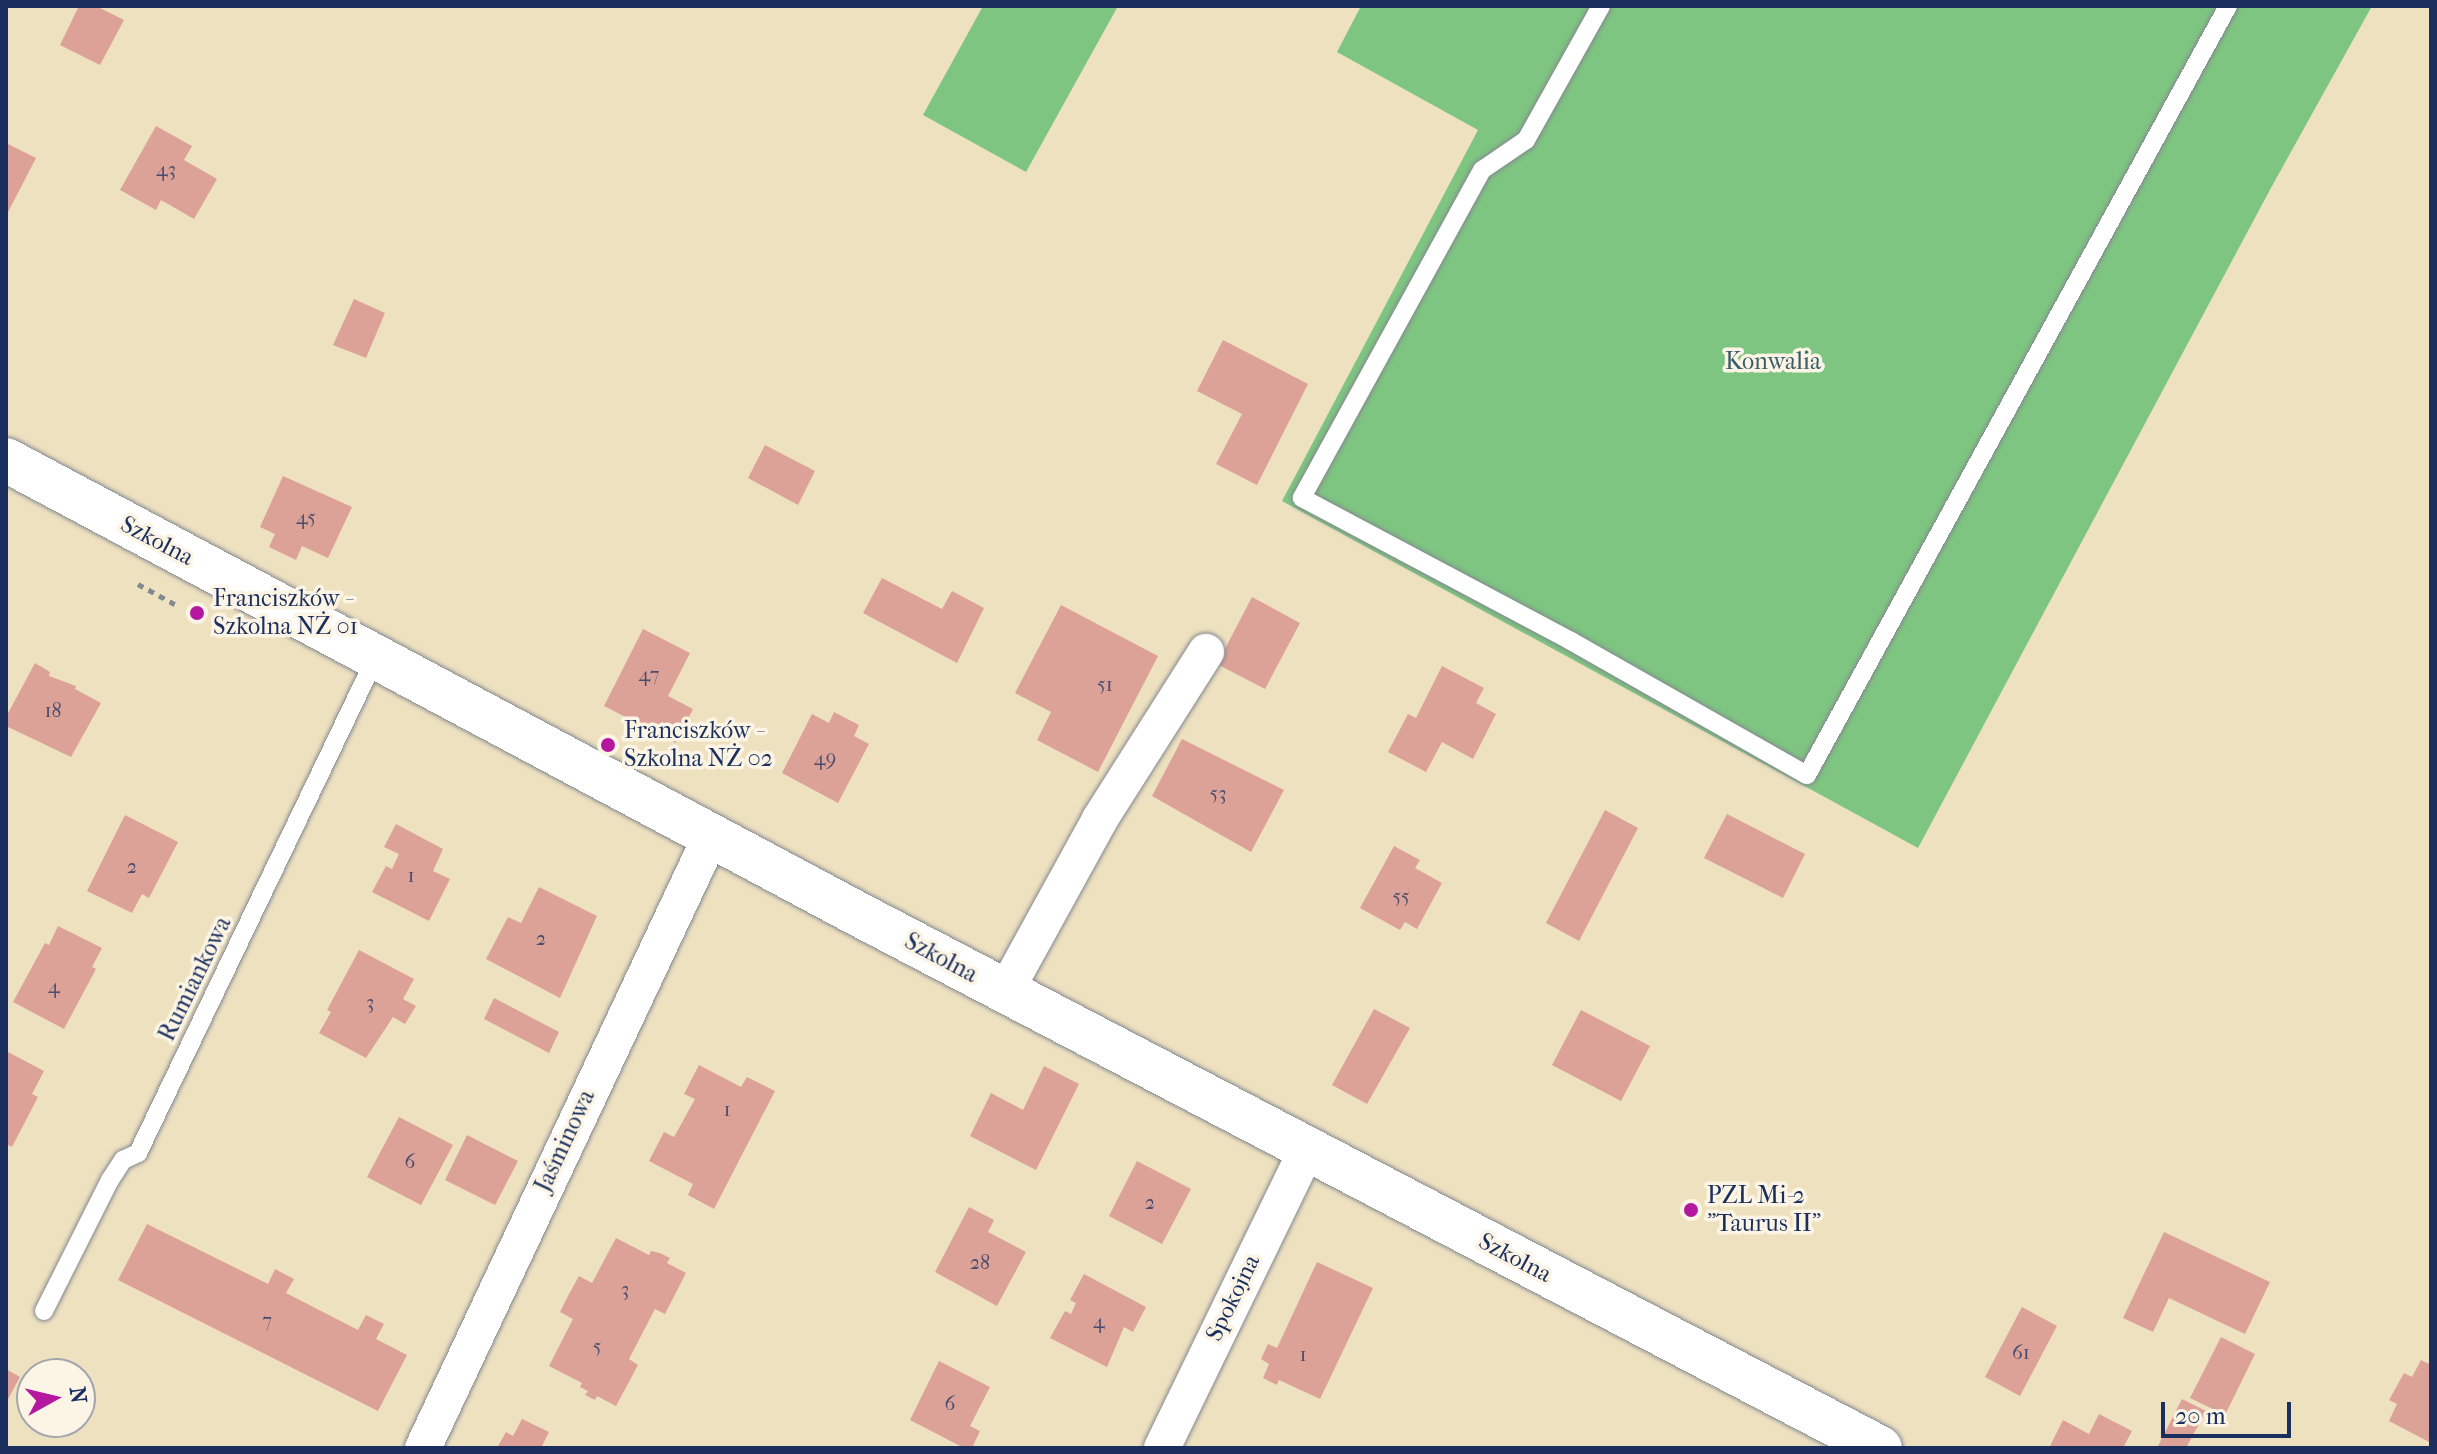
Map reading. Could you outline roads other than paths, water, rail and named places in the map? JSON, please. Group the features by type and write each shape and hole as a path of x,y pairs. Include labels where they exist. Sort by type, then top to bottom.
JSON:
{"street":[{"name":"Szkolna","path":"6,460 1005,992 1880,1448"},
{"path":"1005,992 1100,819 1206,652"},
{"name":"Jaśminowa","path":"423,1448 711,836"},
{"name":"Spokojna","path":"1162,1448 1307,1149"}],"lane":[{"path":"1601,6 1526,140 1482,170 1302,498 1571,641 1807,775 2228,6"},
{"name":"Rumiankowa","path":"44,1311 110,1180 123,1160 138,1153 376,657"}],"place":[{"name":"Franciszków - Szkolna NŻ 01","path":"197,613"},
{"name":"Franciszków - Szkolna NŻ 02","path":"608,745"},
{"name":"PZL Mi-2 \"Taurus II\"","path":"1691,1210"}],"park label":[{"name":"Konwalia","path":"1773,362"}]}
